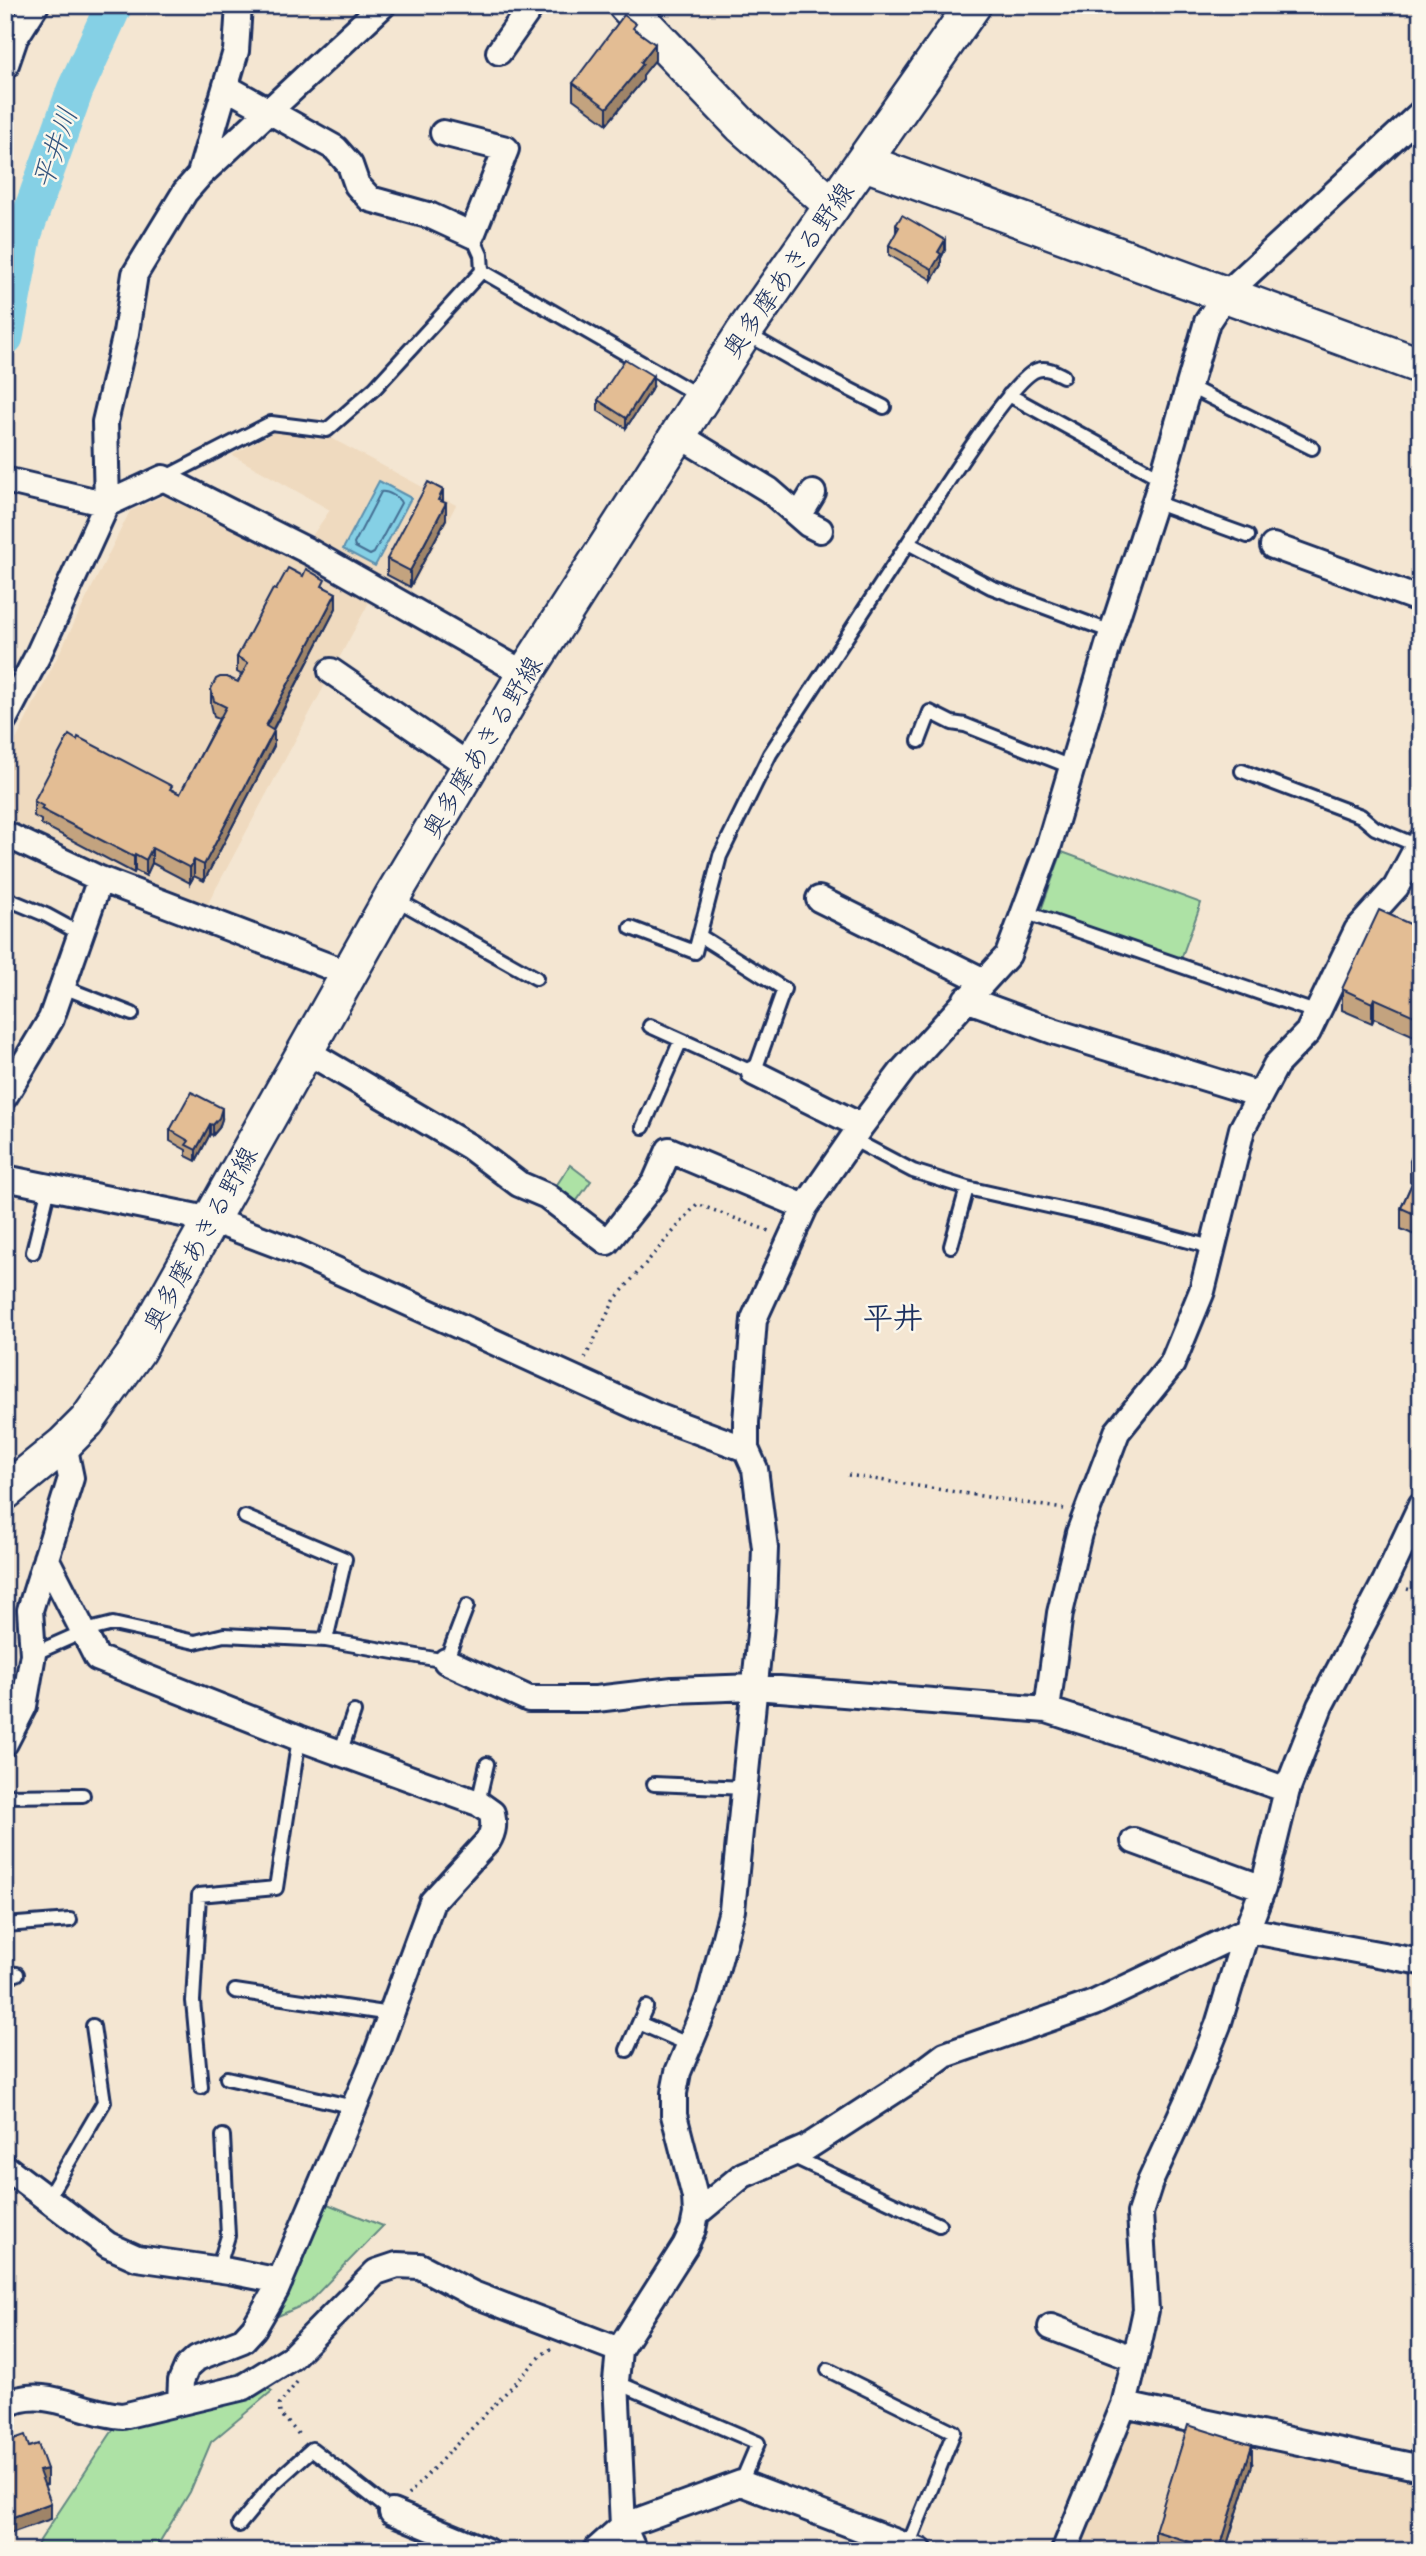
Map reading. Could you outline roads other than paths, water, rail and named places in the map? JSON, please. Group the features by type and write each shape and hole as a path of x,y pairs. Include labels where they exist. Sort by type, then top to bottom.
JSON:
{"main road":[{"path":"626,5 741,125 832,205"},
{"name":"奥多摩あきる野線","path":"5,1492 64,1444 87,1421 137,1351 392,897 526,674 744,332 973,5"},
{"path":"863,162 1421,366"}],"street":[{"path":"5,67 15,38 36,5"},
{"path":"200,175 236,51 239,5"},
{"path":"5,718 38,654 107,505 105,422 126,332 135,274 185,192 200,175 383,5"},
{"path":"499,52 532,5"},
{"path":"226,87 335,148 350,165 357,185 370,199 431,216 472,234 506,149 443,133"},
{"path":"634,2551 623,2526 615,2382 620,2350 685,2246 696,2214 695,2197 674,2115 674,2093 678,2072 709,1998 732,1910 763,1605 765,1548 755,1469 746,1449 754,1319 805,1207 903,1070 1008,954 1048,848 1207,322 1225,295 1421,113"},
{"path":"677,434 769,490 820,530"},
{"path":"7,484 107,505 163,478 323,558 526,674"},
{"path":"799,516 813,493"},
{"path":"1273,546 1421,600"},
{"path":"331,671 471,767"},
{"path":"5,834 100,879 349,974"},
{"path":"1046,1710 1060,1613 1079,1533 1117,1432 1172,1364 1202,1291 1242,1129 1276,1065 1308,1031 1357,930 1396,887 1419,843"},
{"path":"5,1096 51,1019 100,879"},
{"path":"819,899 984,981"},
{"path":"966,999 1053,1031 1260,1095"},
{"path":"306,1051 470,1147 519,1184 547,1196 607,1242 655,1182 668,1150 805,1207"},
{"path":"754,1073 857,1133"},
{"path":"5,1178 212,1220 294,1251 657,1416 746,1449"},
{"path":"5,1743 24,1706 33,1654 30,1610 71,1478 64,1444"},
{"path":"1064,2551 1124,2404 1135,2359 1146,2310 1140,2213 1150,2182 1218,2025 1263,1888 1287,1790 1321,1706 1421,1505"},
{"path":"46,1558 97,1658 299,1738 478,1803 492,1812 494,1831 488,1841 432,1902 391,2014 280,2281 254,2328 243,2340 197,2358 187,2367 181,2381 180,2402"},
{"path":"446,1661 529,1699 596,1699 673,1690 754,1687 1046,1710 1287,1790"},
{"path":"1134,1841 1263,1888"},
{"path":"696,2214 743,2175 792,2156 917,2076 945,2054 1094,2003 1247,1930 1421,1962"},
{"path":"5,2167 108,2245 137,2258 280,2281"},
{"path":"5,2405 30,2397 47,2398 106,2415 122,2416 235,2389 269,2373 292,2357 376,2272 397,2265 420,2266 473,2294 620,2350"},
{"path":"1052,2327 1135,2359"},
{"path":"1124,2404 1421,2468"},
{"path":"595,2551 623,2526 741,2483 914,2549"},
{"path":"392,2512 487,2551"}],"lane":[{"path":"163,478 271,424 327,429 375,388 482,271 481,255 472,234"},
{"path":"482,271 702,397"},
{"path":"744,332 884,407"},
{"path":"631,928 695,952 720,856 770,754 946,482 1009,395 1036,370 1049,369 1063,376"},
{"path":"1188,386 1312,448"},
{"path":"1009,395 1158,491 1248,536"},
{"path":"908,543 991,587 1112,632"},
{"path":"919,741 930,712 951,723 965,725 1071,766"},
{"path":"1242,771 1361,816 1375,828 1419,843"},
{"path":"392,897 536,978"},
{"path":"5,898 46,915 81,934"},
{"path":"1024,912 1318,1013"},
{"path":"650,1026 754,1073 784,989 700,936"},
{"path":"63,987 132,1014"},
{"path":"643,1127 681,1040"},
{"path":"857,1133 913,1171 967,1188 1106,1219 1211,1247"},
{"path":"33,1252 49,1187"},
{"path":"951,1246 967,1188"},
{"path":"245,1517 345,1559 326,1640"},
{"path":"33,1654 85,1631 113,1625 195,1642 224,1635 326,1640 446,1661 467,1606"},
{"path":"340,1753 354,1712"},
{"path":"201,2087 193,2001 199,1895 276,1888 299,1738"},
{"path":"478,1803 486,1763"},
{"path":"654,1784 745,1788"},
{"path":"5,1796 83,1795"},
{"path":"5,1925 70,1920"},
{"path":"235,1991 391,2014"},
{"path":"627,2050 646,2007"},
{"path":"639,2023 690,2045"},
{"path":"47,2199 104,2102 93,2026"},
{"path":"227,2078 354,2106"},
{"path":"218,2269 228,2236 223,2136"},
{"path":"792,2156 939,2225"},
{"path":"828,2370 954,2432 914,2549"},
{"path":"615,2382 758,2443 741,2483"},
{"path":"239,2525 272,2485 312,2449 392,2512"}],"water":[{"path":"379,481 411,498 375,566 343,549"}],"waterway":[{"name":"平井川","path":"5,337 24,233 75,90 114,5"}],"district":[{"name":"平井","path":"893,1318"}]}
